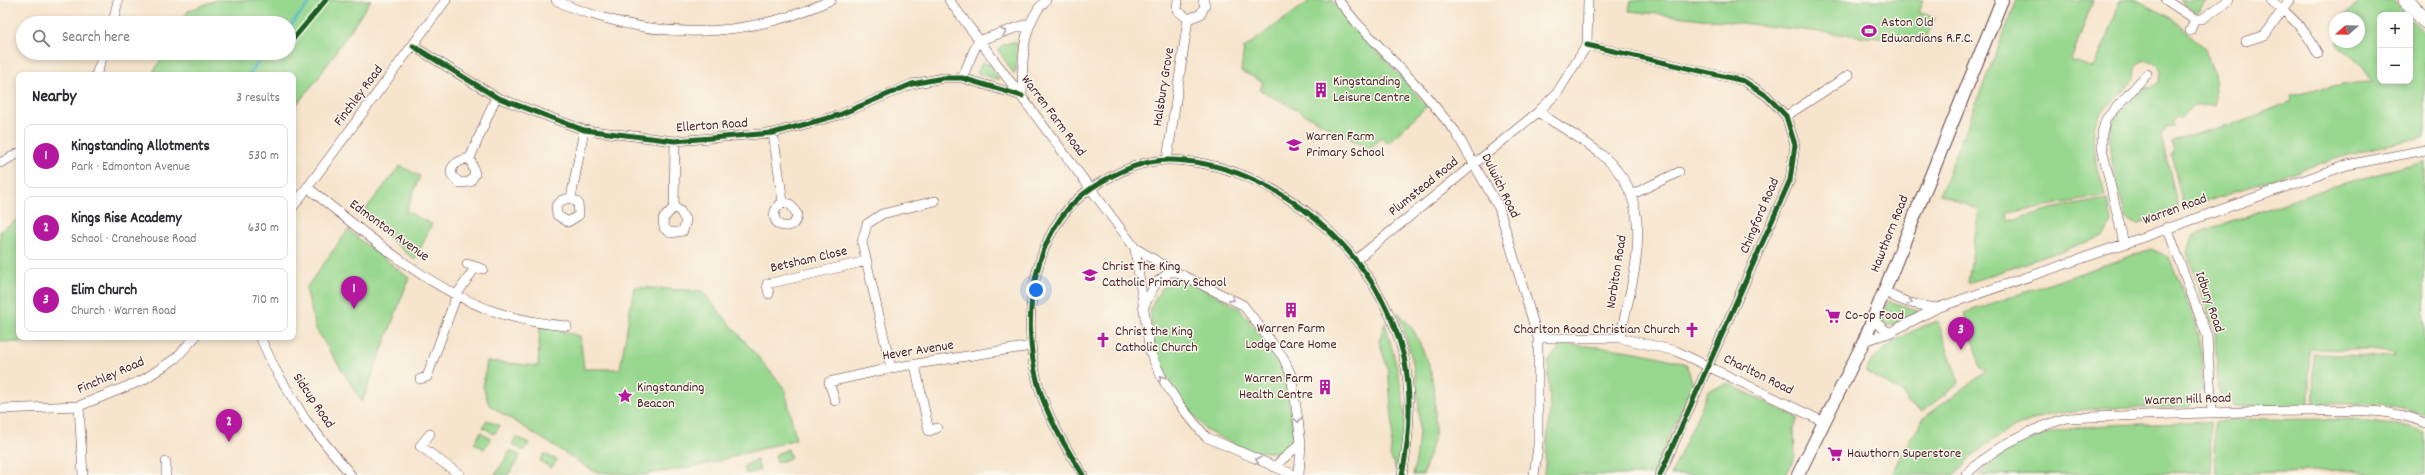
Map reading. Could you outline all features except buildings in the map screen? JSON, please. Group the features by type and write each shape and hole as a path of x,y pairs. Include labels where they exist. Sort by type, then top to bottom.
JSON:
{"main road":[{"path":"2406,0 2425,21"}],"street":[{"path":"115,16 118,0"},
{"name":"Finchley Road","path":"296,203 446,0"},
{"path":"556,0 582,11 620,23 650,29 702,32 732,30 774,22 831,0"},
{"name":"Warren Farm Road","path":"949,0 978,41 1022,96 1135,248 1172,270 1243,305 1283,357 1291,375 1301,443 1299,475"},
{"path":"1022,96 1024,47 1030,23 1046,0"},
{"path":"1178,0 1177,10 1180,15 1188,19 1201,14 1205,5 1204,0"},
{"name":"Dulwich Road","path":"1338,0 1356,22 1422,91 1455,130 1499,208 1538,338 1539,432 1534,475"},
{"path":"1587,45 1588,0"},
{"name":"Hawthorn Road","path":"1798,475 1864,341 2002,0"},
{"path":"2166,0 2195,19 2202,19 2229,0"},
{"path":"2270,0 2284,9 2309,35 2318,54"},
{"path":"2246,40 2265,36 2289,0"},
{"name":"Halsbury Grove","path":"1167,160 1188,19"},
{"path":"2190,30 2195,19"},
{"path":"962,78 978,41 1030,23"},
{"name":"Plumstead Road","path":"1357,259 1538,112 1557,93 1587,45"},
{"name":"Chingford Road","path":"1587,45 1744,81 1767,96 1786,116 1795,145 1790,180 1660,475"},
{"name":"Ellerton Road","path":"413,46 496,97 584,130 675,141 772,133 839,115 912,84 943,78 962,78 1022,96"},
{"path":"97,72 101,60"},
{"path":"2124,244 2102,148 2102,132 2106,119 2147,74"},
{"path":"1786,116 1850,75"},
{"path":"470,158 496,97"},
{"name":"Norbiton Road","path":"1538,112 1602,154 1616,169 1633,194 1638,232 1635,265 1620,338"},
{"path":"571,198 584,130"},
{"path":"772,133 783,202"},
{"path":"674,207 675,141"},
{"name":"Warren Road","path":"1864,341 1889,333 1938,308 2347,165 2425,150"},
{"path":"0,164 16,155"},
{"path":"1083,475 1057,432 1038,384 1031,346 1033,306 1041,253 1061,216 1090,189 1110,176 1132,168 1167,160 1219,168 1272,188 1318,220 1357,259 1392,321 1403,355 1410,409 1408,443 1402,475"},
{"path":"1633,194 1678,172"},
{"name":"Edmonton Avenue","path":"307,187 408,266 457,294 493,311 567,326"},
{"path":"891,368 862,242 866,224 882,214 934,201"},
{"name":"Idbury Road","path":"2167,228 2207,336 2212,412"},
{"name":"Warren Farm Road","path":"1135,248 1145,305 1150,352 1162,378 1191,420 1206,437 1294,475"},
{"name":"Betsham Close","path":"769,294 767,284 867,261"},
{"path":"420,379 427,377 457,294 475,267"},
{"path":"1145,305 1156,283 1172,270"},
{"name":"Warren Road","path":"1884,290 1892,297 1911,303 1938,308"},
{"path":"1873,320 1889,333"},
{"name":"Charlton Road","path":"1538,338 1620,338 1676,351 1824,422"},
{"name":"Finchley Road","path":"0,409 79,406 143,380 176,358 192,340"},
{"name":"Sidcup Road","path":"261,340 275,369 305,419 348,474"},
{"name":"Hever Avenue","path":"835,401 829,382 891,368 1031,346"},
{"path":"915,365 929,430 937,428"},
{"path":"79,406 83,475"},
{"name":"Warren Hill Road","path":"1966,475 1974,467 2008,443 2049,424 2067,418 2212,412 2351,411 2414,418 2425,423"},
{"path":"430,434 420,446 460,475"},
{"path":"1274,467 1301,443"},
{"path":"166,462 166,475"}],"green space":[{"path":"216,0 371,0 318,78 296,105 296,72 154,72 160,60 296,60 296,16 185,16 188,11"},
{"path":"1311,0 1331,0 1427,106 1388,143 1382,137 1369,149 1260,90 1263,82 1241,71 1244,48"},
{"name":"Aston Old Edwardians R.F.C.","path":"1631,0 1923,0 1918,12 1935,18 1924,43 1629,11"},
{"path":"2017,0 2093,0 2071,60 2093,68 2108,36 2120,0 2137,0 2172,19 2204,47 2213,71 2216,101 2215,105 2194,106 2180,117 2175,118 2172,123 2174,127 2166,128 2161,136 2179,211 2138,224 2126,218 2113,168 2110,141 2111,129 2114,120 2124,107 2143,88 2151,88 2159,82 2160,71 2155,64 2151,61 2143,61 2137,64 2132,81 2100,115 2094,129 2093,137 2095,154 2105,196 2007,213 2010,221 2051,209 2107,199 2111,223 2104,236 1968,283 1979,210 1940,194"},
{"path":"2179,0 2206,0 2198,12"},
{"path":"2360,0 2393,0 2404,12 2377,12 2377,84 2413,84 2413,22 2425,35 2425,137 2394,143 2333,160 2184,209 2171,155 2174,152 2172,141 2242,121 2292,101 2291,96 2342,84 2373,82 2361,65 2343,48 2365,48 2365,12 2348,12"},
{"path":"1017,41 1016,71 1014,74 998,50 1002,45"},
{"path":"982,63 989,64 999,80 977,73"},
{"path":"2424,162 2425,415 2412,410 2384,405 2314,404 2313,354 2393,357 2394,353 2371,350 2309,349 2309,405 2234,407 2230,398 2218,393 2215,331 2187,253 2194,234 2340,184"},
{"path":"400,166 420,176 406,211 432,224 415,260 361,215"},
{"path":"16,221 16,340 65,340 61,342 0,342 0,231"},
{"path":"348,230 409,278 362,402 316,329 306,288"},
{"path":"2151,249 2169,257 2196,323 2201,347 2202,389 2189,407 2092,409 2062,412 2034,419 2007,431 1980,449 1954,475 1892,475 1911,437 1920,427 1921,420 1987,371 1981,369 1964,313"},
{"path":"1176,277 1224,299 1240,309 1277,357 1285,374 1294,436 1287,446 1277,452 1257,452 1238,446 1207,431 1181,399 1166,377 1155,352 1150,309 1161,289"},
{"path":"634,287 702,291 785,389 796,439 703,465 642,475 595,472 489,405 483,386 487,361 538,366 540,326 580,336 584,369 620,369"},
{"path":"1889,301 1917,310 1917,314 1889,326 1881,321"},
{"path":"1398,312 1414,331 1430,366 1435,397 1435,434 1423,475 1413,475 1419,433 1418,392 1415,372 1405,332"},
{"path":"1938,321 1959,383 1922,412 1908,403 1904,394 1865,371 1887,346 1906,334"},
{"path":"1385,323 1399,377 1405,416 1405,435 1397,471 1390,456 1393,428 1388,370 1379,341"},
{"path":"1562,344 1625,350 1686,364 1693,384 1652,475 1544,475 1550,408 1548,362"},
{"path":"1729,384 1798,418 1794,428 1795,456 1786,475 1671,475 1709,390"},
{"path":"2260,419 2364,421 2385,423 2425,433 2425,475 2387,475 2343,470 2216,474 2214,421"},
{"path":"487,420 500,426 494,434 483,427"},
{"path":"2210,421 2211,472 1978,475 2003,454 2030,440 2058,431 2118,425"},
{"path":"481,432 491,439 484,449 474,443"},
{"path":"516,437 529,443 524,451 512,444"},
{"path":"788,449 791,458 777,463 775,455"},
{"path":"511,450 520,456 508,475 495,475"},
{"path":"544,454 557,460 551,468 540,461"},
{"path":"757,460 760,470 746,474 744,466"}],"waterway":[{"path":"296,19 312,0"},
{"path":"250,72 260,60"}],"cycle path":[{"path":"296,36 326,0"},
{"path":"1587,45 1744,81 1767,96 1786,116 1795,145 1790,180 1660,475"},
{"path":"413,46 496,97 584,130 675,141 773,133 839,115 912,84 943,78 962,78 1022,96"},
{"path":"1083,475 1051,420 1038,384 1030,331 1031,303 1036,276 1044,250 1056,225 1072,204 1093,187 1119,172 1148,162 1168,160 1208,165 1247,177 1283,196 1317,220 1347,250 1372,283 1391,319 1404,357 1407,372 1409,416 1407,446 1402,475"}],"place":[{"name":"Aston Old Edwardians R.F.C.","path":"1869,31"},
{"name":"Kingstanding Leisure Centre","path":"1321,90"},
{"name":"Warren Farm Primary School","path":"1294,145"},
{"name":"Christ The King Catholic Primary School","path":"1090,275"},
{"name":"Kingstanding Allotments","path":"354,309"},
{"name":"Warren Farm Lodge Care Home","path":"1291,310"},
{"name":"Co-op Food","path":"1833,316"},
{"name":"Charlton Road Christian Church","path":"1692,330"},
{"name":"Christ the King Catholic Church","path":"1103,340"},
{"name":"Elim Church","path":"1961,350"},
{"name":"Warren Farm Health Centre","path":"1325,387"},
{"name":"Kingstanding Beacon","path":"625,396"},
{"name":"Kings Rise Academy","path":"229,442"},
{"name":"Hawthorn Superstore","path":"1835,454"}]}
